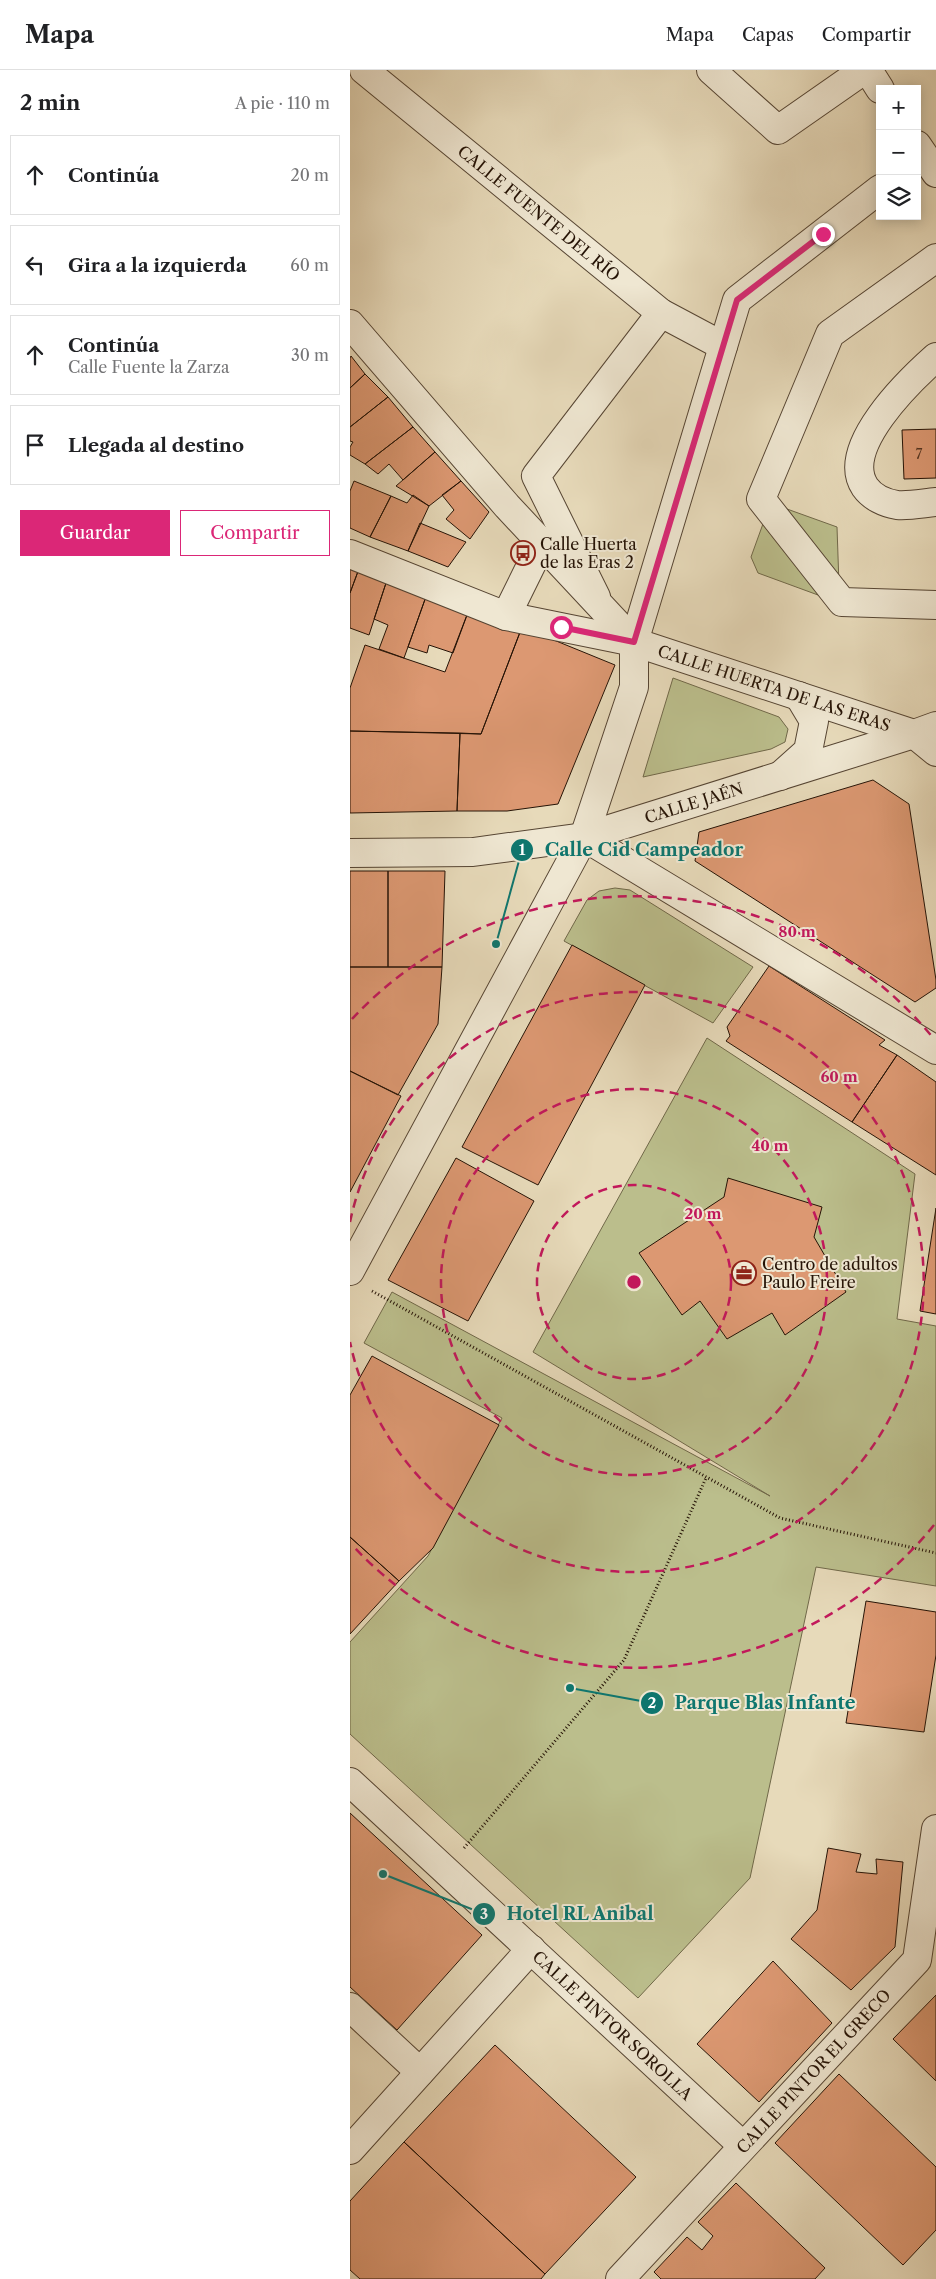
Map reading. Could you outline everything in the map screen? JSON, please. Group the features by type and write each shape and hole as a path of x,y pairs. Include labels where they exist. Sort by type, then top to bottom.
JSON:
{"street":[{"name":"CALLE FUENTE DEL RÍO","path":"364,70 661,313 723,346"},
{"path":"711,70 778,130 864,70"},
{"path":"868,70 877,85"},
{"path":"357,1279 584,837 634,687 634,642 737,300 876,192"},
{"path":"936,258 830,334 761,499 842,602 936,605"},
{"path":"599,603 536,476 661,313"},
{"name":"CALLE HUERTA DE LAS ERAS","path":"350,324 501,499 634,642 799,696 925,730"},
{"path":"936,357 913,378 883,414 862,449 858,466 860,477 865,487 881,500 898,504 936,502"},
{"path":"506,616 542,543"},
{"path":"350,554 506,616 634,642"},
{"path":"780,776 808,751 814,721 799,696"},
{"path":"925,730 936,752"},
{"name":"CALLE JAÉN","path":"350,853 473,852 584,837 925,730"},
{"path":"584,837 936,1050"},
{"name":"CALLE PINTOR SOROLLA","path":"350,1782 743,2146"},
{"name":"CALLE PINTOR EL GRECO","path":"623,2278 916,1960 936,1829"},
{"path":"350,2150 531,1949"},
{"path":"350,2008 420,2072"}],"path":[{"path":"357,1279 387,1301 780,1518 936,1553"},
{"path":"448,1873 468,1842 624,1660 706,1478"}],"green space":[{"path":"787,509 837,527 839,585 818,595 758,573 751,557 764,521"},
{"path":"673,678 779,717 788,729 785,742 771,749 643,777"},
{"path":"615,888 630,890 753,967 713,1023 564,941 587,900 599,891"},
{"path":"707,1038 915,1174 897,1319 936,1326 936,1586 816,1567 750,1878 638,1998 350,1734 350,1642 428,1556 502,1418 364,1343 392,1292 770,1496 533,1352"}],"building":[{"path":"351,356 365,374 350,388 350,358"},
{"path":"365,374 388,397 350,427 350,388"},
{"path":"388,397 413,427 365,464 350,455 350,447 353,442 350,441 350,427"},
{"path":"413,427 435,452 403,480 389,464 378,474 365,464"},
{"path":"936,429 936,478 904,479 902,430"},
{"path":"435,452 461,481 429,506 396,486"},
{"path":"354,481 391,496 370,537 350,528 350,491"},
{"path":"461,481 489,512 470,539 446,519 454,510 442,495"},
{"path":"413,495 429,506 408,551 370,537 391,496 407,503"},
{"path":"420,523 466,542 448,567 408,551"},
{"path":"350,562 360,566 350,593"},
{"path":"360,566 388,577 369,635 350,628 350,593"},
{"path":"388,577 428,591 404,658 379,649 388,625 374,619"},
{"path":"428,591 470,607 453,653 429,645 427,653 408,647"},
{"path":"470,607 522,627 481,734 350,731 350,688 365,645 445,672"},
{"path":"522,627 615,665 558,804 507,811 457,811 460,733 481,734"},
{"path":"350,731 460,733 457,811 350,813"},
{"path":"873,780 909,804 936,980 936,988 915,1002 695,861 699,832"},
{"path":"350,871 388,871 388,967 350,967"},
{"path":"388,871 445,871 442,967 388,967"},
{"path":"572,945 645,985 538,1185 462,1147"},
{"path":"769,966 885,1040 879,1045 897,1055 852,1122 726,1041 730,1036 727,1027"},
{"path":"350,967 442,967 438,1024 398,1095 350,1071"},
{"path":"897,1055 936,1082 936,1175 852,1122"},
{"path":"350,1071 401,1096 350,1192"},
{"path":"456,1158 534,1201 468,1321 388,1280"},
{"name":"Centro de adultos Paulo Freire","path":"728,1178 822,1207 814,1237 846,1292 785,1335 772,1313 727,1339 700,1301 682,1315 639,1253 724,1197"},
{"path":"936,1208 936,1314 920,1311"},
{"path":"372,1356 499,1425 433,1548 399,1581 350,1537 350,1395"},
{"path":"350,1537 399,1581 350,1634"},
{"path":"866,1601 936,1612 936,1655 924,1732 846,1723"},
{"path":"350,1813 482,1935 397,2030 350,1987"},
{"path":"828,1848 861,1854 856,1872 877,1874 876,1859 903,1862 895,1947 851,1990 791,1939 817,1910"},
{"path":"773,1961 832,2023 759,2102 697,2044"},
{"path":"936,1995 936,2081 893,2039"},
{"path":"495,2045 636,2177 545,2274 404,2142"},
{"path":"839,2074 936,2167 936,2230 903,2265 775,2143"},
{"path":"404,2142 545,2274 541,2279 360,2279 350,2270 350,2201"},
{"path":"736,2183 825,2268 815,2279 661,2279 654,2272 687,2237 702,2250 713,2236 698,2222"}],"place":[{"name":"Calle Huerta de las Eras 2","path":"523,553"},
{"name":"Calle Cid Campeador","path":"496,944"},
{"name":"Centro de adultos Paulo Freire","path":"744,1273"},
{"name":"Parque Blas Infante","path":"570,1688"},
{"name":"Hotel RL Anibal","path":"383,1874"}],"route":[{"path":"561,627 634,642 737,300 823,234"}]}
